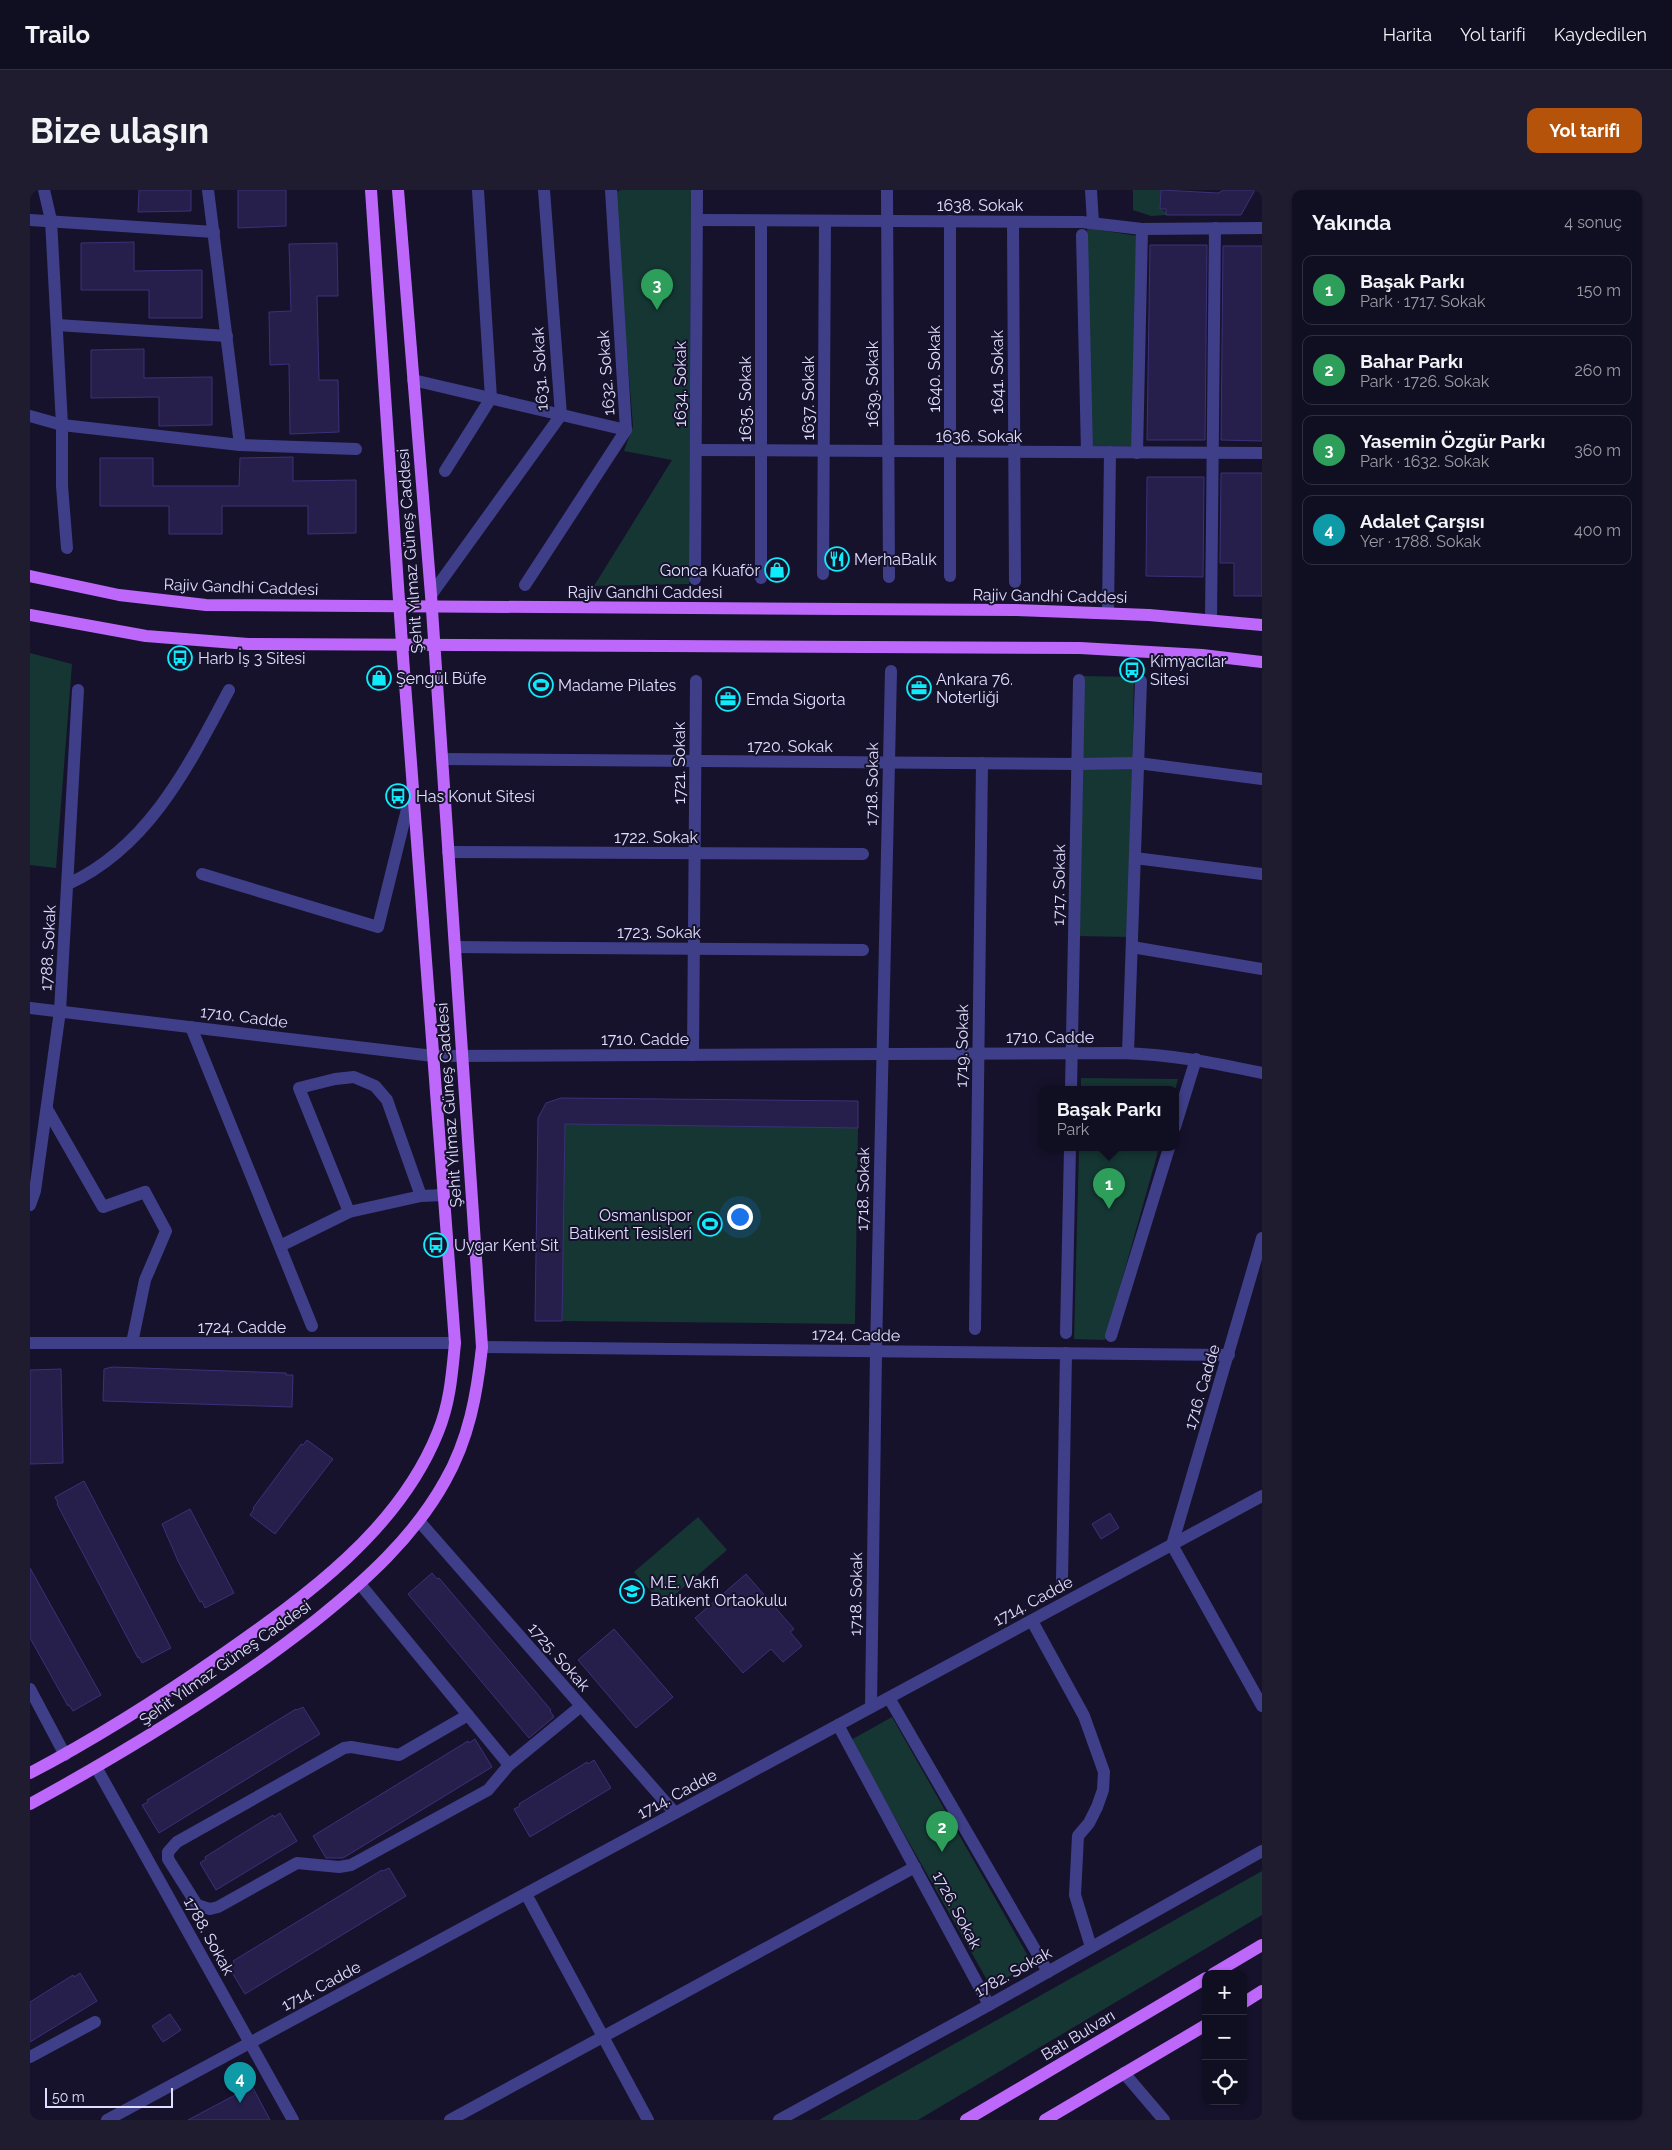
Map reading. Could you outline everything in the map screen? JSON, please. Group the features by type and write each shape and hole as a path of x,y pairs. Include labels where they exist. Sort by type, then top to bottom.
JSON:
{"main road":[{"name":"Şehit Yılmaz Güneş Caddesi","path":"30,1774 169,1691 270,1621 323,1578 370,1535 389,1514 406,1490 423,1464 438,1434 448,1401 455,1343 412,786 371,190"},
{"name":"Şehit Yılmaz Güneş Caddesi","path":"30,1804 192,1710 284,1645 360,1584 419,1522 446,1480 463,1443 476,1399 482,1347 431,602 398,190"},
{"name":"Rajiv Gandhi Caddesi","path":"30,576 119,595 206,605 399,607 431,602 1015,610 1211,619 1262,625"},
{"path":"30,615 146,636 248,644 1080,648 1202,655 1262,662"},
{"path":"1220,1970 1262,1945"},
{"name":"Batı Bulvarı","path":"966,2120 1202,1980"},
{"path":"1247,2000 1262,1991"},
{"path":"1045,2120 1202,2027"}],"street":[{"path":"44,190 51,220 62,425 62,486 67,548"},
{"path":"208,190 240,445"},
{"path":"445,471 491,398 478,190"},
{"name":"1631. Sokak","path":"431,602 561,415 544,190"},
{"name":"1632. Sokak","path":"525,584 626,430 611,190"},
{"name":"1634. Sokak","path":"695,579 697,190"},
{"name":"1639. Sokak","path":"887,190 888,577"},
{"path":"1092,190 1093,223"},
{"path":"30,220 214,232"},
{"name":"1638. Sokak","path":"696,220 1093,223 1142,229 1262,228"},
{"name":"1635. Sokak","path":"761,221 761,578"},
{"name":"1637. Sokak","path":"823,574 825,221"},
{"name":"1640. Sokak","path":"950,222 950,576"},
{"name":"1641. Sokak","path":"1013,222 1015,582"},
{"path":"1211,619 1215,228"},
{"path":"1137,453 1142,229"},
{"path":"1082,235 1086,452"},
{"path":"57,325 227,336"},
{"path":"413,380 626,430"},
{"path":"30,416 62,425 240,445 356,449"},
{"name":"1636. Sokak","path":"696,450 1262,453"},
{"path":"1108,613 1110,452"},
{"name":"1718. Sokak","path":"871,1707 876,1351 891,672"},
{"name":"1717. Sokak","path":"1071,1086 1079,680"},
{"name":"1721. Sokak","path":"693,1055 696,681"},
{"path":"1128,1053 1141,681"},
{"name":"1788. Sokak","path":"30,1205 35,1191 48,1109 60,1011 78,690"},
{"path":"68,884 91,874 121,850 151,818 186,770 229,690"},
{"name":"1720. Sokak","path":"442,760 1078,764 1138,762 1262,779"},
{"name":"1719. Sokak","path":"975,1329 982,763"},
{"path":"202,874 378,927 412,786"},
{"name":"1722. Sokak","path":"448,852 863,854"},
{"path":"1135,858 1262,874"},
{"name":"1723. Sokak","path":"455,946 863,950"},
{"path":"1132,948 1262,969"},
{"name":"1710. Cadde","path":"30,1008 433,1056 1128,1053 1196,1059 1262,1073"},
{"path":"191,1027 312,1326"},
{"path":"1179,1114 1196,1059"},
{"path":"349,1212 299,1088 335,1079 354,1077 375,1086 387,1100 421,1196"},
{"path":"48,1109 103,1207 145,1192 166,1231 145,1280 132,1343"},
{"path":"1066,1333 1070,1151"},
{"path":"1111,1336 1168,1151"},
{"path":"280,1246 349,1212 421,1196 444,1195"},
{"name":"1716. Cadde","path":"1172,1545 1229,1355 1258,1271 1262,1238"},
{"name":"1724. Cadde","path":"30,1343 455,1343"},
{"name":"1724. Cadde","path":"482,1347 1229,1355"},
{"path":"1062,1580 1066,1353"},
{"name":"1714. Cadde","path":"107,2120 123,2116 250,2043 1262,1496"},
{"name":"1725. Sokak","path":"419,1522 675,1813"},
{"path":"1172,1545 1262,1706"},
{"path":"360,1584 509,1765"},
{"path":"1032,1621 1084,1716 1104,1772 1102,1790 1097,1807 1089,1823 1078,1836 1075,1895 1091,1947"},
{"path":"30,1689 64,1755"},
{"path":"889,1698 1048,1972"},
{"path":"468,1715 399,1755 352,1746 344,1748 177,1842 168,1852 168,1859 197,1905 210,1909 218,1907 297,1863 340,1867 351,1865 488,1790 509,1765 581,1706"},
{"name":"1726. Sokak","path":"838,1725 990,2005"},
{"name":"1788. Sokak","path":"96,1767 293,2120"},
{"name":"1782. Sokak","path":"779,2120 990,2005 1262,1851"},
{"path":"450,2120 915,1867"},
{"path":"526,1894 648,2120"},
{"path":"30,2057 95,2022"},
{"path":"1124,2073 1164,2120"}],"green space":[{"path":"621,190 691,190 689,584 594,586 672,460 624,451 633,426 614,193"},
{"path":"1133,190 1161,190 1160,209 1166,212 1166,215 1151,216 1133,210"},
{"path":"1087,228 1138,236 1133,446 1091,447"},
{"path":"30,653 72,664 56,868 30,865"},
{"path":"1084,676 1134,677 1129,937 1078,936"},
{"path":"1081,1078 1178,1079 1176,1086 1081,1086"},
{"name":"Osmanlıspor Batıkent Tesisleri","path":"565,1124 858,1128 855,1324 562,1321"},
{"path":"1079,1151 1158,1151 1105,1340 1074,1339"},
{"path":"698,1517 727,1550 663,1605 634,1572"},
{"path":"892,1717 1032,1963 991,1987 851,1740"},
{"path":"1262,1871 1262,1915 918,2120 819,2120"}],"building":[{"path":"139,190 191,190 191,211 138,212"},
{"path":"238,190 286,190 286,226 238,228"},
{"path":"1161,190 1218,193 1224,190 1255,190 1241,215 1166,215 1166,209 1160,209"},
{"path":"134,242 134,271 202,270 202,318 149,318 149,290 81,290 81,243"},
{"path":"337,243 338,296 317,296 319,380 338,380 339,432 290,434 289,364 270,365 269,312 291,311 289,244"},
{"path":"1150,245 1207,245 1205,440 1147,440"},
{"path":"1223,246 1262,246 1262,441 1221,440"},
{"path":"144,349 144,378 212,377 212,425 159,426 159,397 91,398 91,350"},
{"path":"293,457 293,481 356,480 356,533 308,534 308,506 222,506 222,534 169,534 169,506 100,506 100,458 153,458 153,486 239,486 240,458"},
{"path":"1221,473 1262,473 1262,596 1234,596 1234,563 1220,563"},
{"path":"1147,477 1204,477 1203,577 1146,576"},
{"path":"561,1098 858,1101 858,1128 565,1124 562,1321 535,1321 538,1118 546,1103"},
{"path":"112,1367 286,1373 286,1375 293,1375 292,1407 103,1401 104,1369"},
{"path":"61,1369 63,1463 30,1464 30,1370"},
{"path":"307,1440 333,1459 275,1534 250,1515 253,1508 301,1444 303,1445"},
{"path":"84,1481 171,1648 142,1663 57,1504 55,1497"},
{"path":"190,1509 234,1593 205,1608 178,1561 162,1524"},
{"path":"1110,1513 1119,1528 1101,1539 1092,1524"},
{"path":"30,1568 101,1695 73,1711 68,1706 30,1638"},
{"path":"432,1573 437,1579 439,1578 551,1710 554,1717 529,1738 408,1594"},
{"path":"746,1574 794,1629 790,1632 802,1646 783,1662 771,1649 743,1673 695,1618"},
{"path":"614,1629 673,1697 636,1728 578,1660"},
{"path":"303,1707 320,1734 159,1833 142,1805 148,1802 147,1800 296,1709"},
{"path":"475,1739 492,1767 343,1858 326,1858 313,1836 468,1741 469,1743"},
{"path":"594,1760 611,1788 530,1837 514,1809 587,1762 588,1764"},
{"path":"280,1813 297,1841 216,1890 200,1863 206,1859 205,1857 245,1832 273,1815 274,1817"},
{"path":"389,1868 406,1896 245,1994 228,1966 234,1963 233,1961 382,1870"},
{"path":"80,1973 97,2001 30,2042 30,2002 73,1975 74,1977"},
{"path":"170,2014 181,2030 163,2042 152,2026"},
{"path":"252,2086 270,2120 188,2120"}],"place":[{"name":"Yasemin Özgür Parkı","path":"657,310"},
{"name":"MerhaBalık","path":"837,559"},
{"name":"Gonca Kuaför","path":"777,570"},
{"name":"Harb İş 3 Sitesi","path":"180,658"},
{"name":"Kimyacılar Sitesi","path":"1132,670"},
{"name":"Şengül Büfe","path":"379,678"},
{"name":"Madame Pilates","path":"541,685"},
{"name":"Ankara 76. Noterliği","path":"919,688"},
{"name":"Emda Sigorta","path":"728,699"},
{"name":"Has Konut Sitesi","path":"398,796"},
{"name":"Başak Parkı","path":"1109,1209"},
{"name":"Osmanlıspor Batıkent Tesisleri","path":"710,1224"},
{"name":"Uygar Kent Sit","path":"436,1245"},
{"name":"M.E. Vakfı Batıkent Ortaokulu","path":"632,1591"},
{"name":"Bahar Parkı","path":"942,1852"},
{"name":"Adalet Çarşısı","path":"240,2103"}]}
